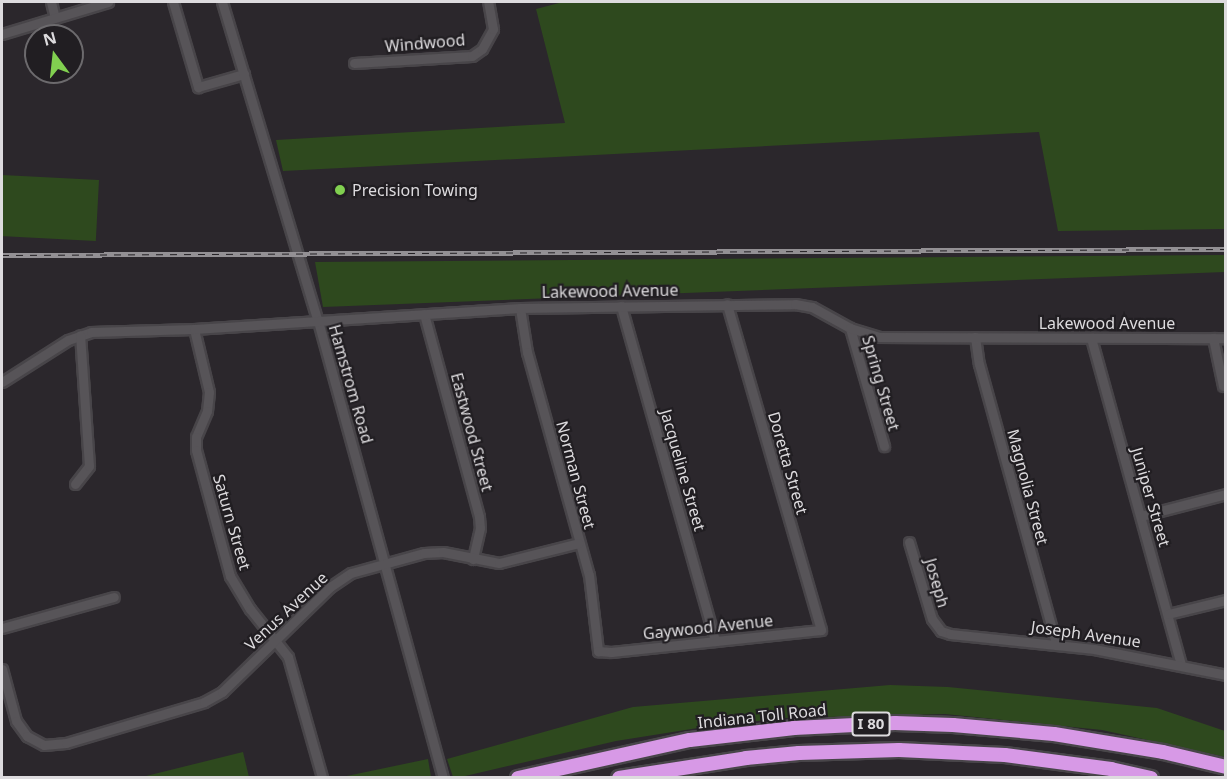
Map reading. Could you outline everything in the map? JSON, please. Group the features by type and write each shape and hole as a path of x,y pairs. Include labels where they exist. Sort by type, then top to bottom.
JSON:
{"highway":[{"name":"Indiana Toll Road","path":"518,777 690,740 794,728 895,723 953,724 1054,734 1163,752 1226,767"},
{"name":"I 80","path":"619,777 746,758 799,753 899,750 1005,755 1111,769 1151,777"}],"street":[{"path":"51,2 55,18"},
{"path":"2,34 108,2"},
{"path":"173,2 198,87 244,74"},
{"name":"Hamstrom Road","path":"222,2 318,321 442,777"},
{"name":"Windwood","path":"354,63 472,56 482,49 493,30 488,2"},
{"name":"Lakewood Avenue","path":"2,382 80,335 92,332 194,329 520,308 726,303 795,304 812,308 850,328 879,337 1226,338"},
{"name":"Doretta Street","path":"726,303 821,630"},
{"name":"Jacqueline Street","path":"621,306 715,641"},
{"name":"Norman Street","path":"520,308 527,352 590,585 598,651"},
{"name":"Eastwood Street","path":"424,314 479,517 480,528 473,559"},
{"name":"Spring Street","path":"850,328 884,446"},
{"name":"Saturn Street","path":"194,329 209,392 207,411 195,437 196,450 230,576 250,609 288,657 322,777"},
{"path":"75,484 89,466 80,335"},
{"name":"Magnolia Street","path":"975,338 979,364 1056,644"},
{"name":"Juniper Street","path":"1091,338 1181,665"},
{"path":"1213,338 1223,386"},
{"path":"1141,516 1226,494"},
{"name":"Joseph","path":"909,542 932,619 941,631"},
{"name":"Venus Avenue","path":"2,669 16,721 27,736 44,745 66,743 204,702 222,692 330,587 351,573 434,552 499,563 579,543"},
{"path":"2,628 114,597"},
{"path":"1168,614 1226,600"},
{"name":"Gaywood Avenue","path":"598,651 611,652 821,630"},
{"name":"Joseph Avenue","path":"941,631 950,634 1056,644 1226,675"}],"green space":[{"path":"563,2 1225,2 1225,229 1058,231 1039,132 283,171 276,140 565,123 536,9"},
{"path":"2,175 99,180 96,241 2,236"},
{"path":"1225,255 1225,272 323,307 315,262"},
{"path":"890,685 948,687 1157,708 1225,731 1225,757 1102,730 945,714 785,718 704,727 616,741 461,777 453,777 447,759 633,707"},
{"path":"243,752 249,777 142,777"},
{"path":"428,759 431,777 342,777"}],"railway":[{"path":"2,255 1226,249"}],"place":[{"name":"Precision Towing","path":"340,190"}]}
